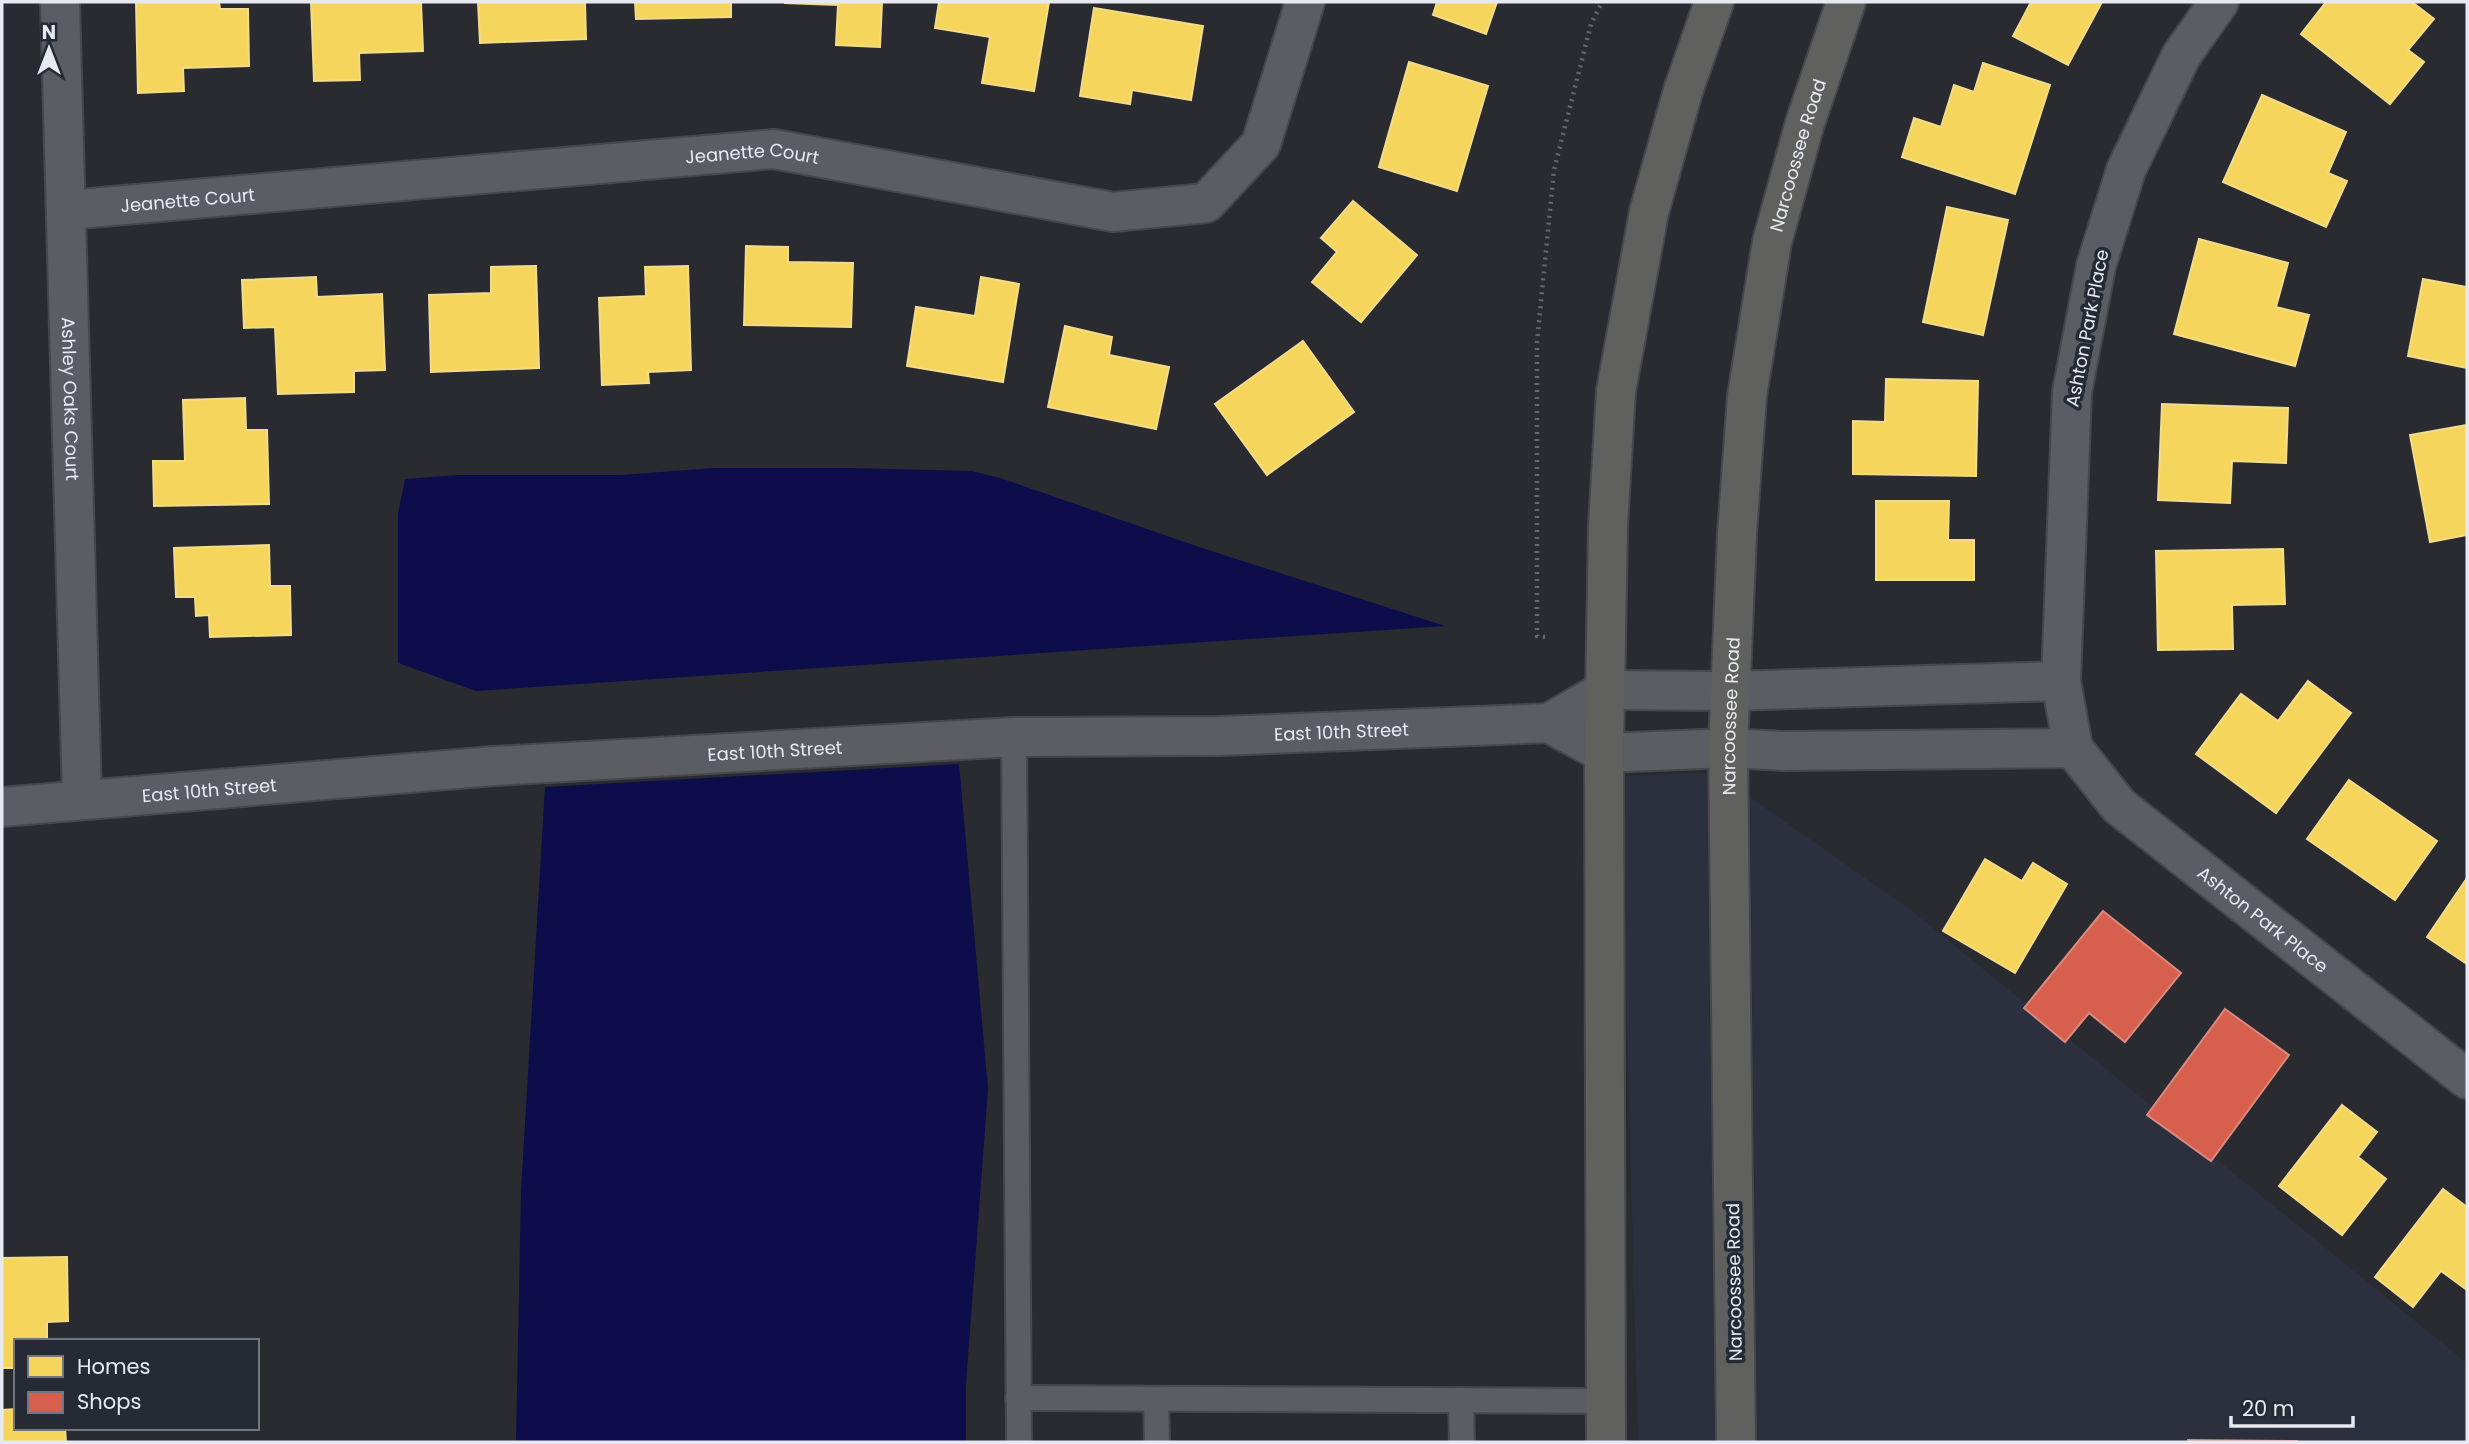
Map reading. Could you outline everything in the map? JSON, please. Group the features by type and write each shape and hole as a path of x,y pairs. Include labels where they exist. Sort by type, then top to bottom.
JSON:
{"main road":[{"path":"1606,1442 1604,753 1608,526 1616,391 1649,212 1683,91 1714,2"},
{"name":"Narcoossee Road","path":"1736,1442 1728,748 1737,533 1747,396 1772,242 1805,123 1846,2"}],"street":[{"name":"Ashley Oaks Court","path":"60,2 82,798"},
{"name":"Jeanette Court","path":"67,210 774,149 1114,212 1206,203 1261,144 1304,2"},
{"name":"Ashton Park Place","path":"2219,2 2181,56 2126,170 2096,266 2072,391 2062,681 2073,748 2119,806 2467,1079"},
{"path":"1606,690 1730,691 2062,681"},
{"name":"East 10th Street","path":"2,807 82,798 494,766 1014,737 1219,736 1549,723 1606,690"},
{"path":"1549,723 1604,753 1728,748 1783,751 2073,748"}],"lane":[{"path":"1014,737 1019,1442"},
{"path":"1018,1398 1607,1401"},
{"path":"1156,1399 1157,1442"},
{"path":"1461,1400 1462,1442"}],"path":[{"path":"1545,637 1537,636 1537,342 1553,170 1591,24 1601,2"}],"shaded area":[{"path":"713,468 972,471 1445,626 476,691 398,663 398,514 405,479 458,475 621,475"},
{"path":"959,764 988,1089 966,1384 966,1442 516,1442 521,1191 545,787"},
{"path":"1707,773 1715,1442 1638,1442 1626,990 1625,776"},
{"path":"1750,797 1911,910 2467,1363 2467,1442 1757,1442"}],"building: Homes":[{"path":"136,2 219,2 220,9 248,9 249,66 183,68 184,91 138,93"},
{"path":"311,2 421,2 423,51 359,53 360,80 314,81"},
{"path":"478,2 585,2 586,39 480,43"},
{"path":"635,2 731,2 731,17 636,19"},
{"path":"882,2 880,47 836,45 838,5 784,3"},
{"path":"939,2 1049,2 1034,91 982,83 990,37 935,28"},
{"path":"1437,2 1497,2 1486,34 1433,15"},
{"path":"2031,2 2102,2 2068,65 2013,36"},
{"path":"2326,2 2412,2 2434,19 2408,50 2424,62 2390,104 2301,34"},
{"path":"1094,8 1203,26 1191,100 1132,90 1130,104 1080,96"},
{"path":"1409,62 1488,86 1457,191 1379,167"},
{"path":"1983,63 2050,85 2015,194 1902,157 1914,118 1941,127 1954,85 1974,92"},
{"path":"2262,95 2346,132 2328,173 2347,181 2326,227 2223,182"},
{"path":"1353,201 1417,255 1361,322 1312,282 1337,252 1321,238"},
{"path":"1947,207 2008,220 1983,335 1923,322"},
{"path":"2199,239 2288,263 2276,307 2309,315 2295,366 2174,334"},
{"path":"746,246 788,247 788,262 853,263 851,327 744,325"},
{"path":"536,266 539,368 431,372 429,295 491,293 491,267"},
{"path":"688,266 691,370 648,372 649,383 602,385 599,298 646,296 645,267"},
{"path":"316,277 317,297 382,294 385,370 354,371 354,392 278,394 275,327 244,328 242,280"},
{"path":"981,277 1019,284 1003,382 907,366 916,307 975,316"},
{"path":"2423,279 2467,287 2467,368 2408,356"},
{"path":"1065,326 1112,337 1109,355 1169,367 1156,429 1048,407"},
{"path":"1303,341 1354,412 1267,475 1215,404"},
{"path":"1886,379 1978,381 1976,476 1853,474 1853,421 1885,422"},
{"path":"245,398 246,430 267,430 269,504 154,506 153,461 185,461 183,400"},
{"path":"2162,404 2288,408 2286,463 2232,461 2230,503 2158,500"},
{"path":"2467,425 2467,535 2430,542 2410,435"},
{"path":"1876,501 1949,501 1948,540 1974,540 1974,580 1876,580"},
{"path":"269,545 270,586 290,586 291,635 210,637 209,615 196,616 195,597 176,597 174,548"},
{"path":"2283,549 2285,604 2232,605 2233,649 2158,650 2156,551"},
{"path":"2308,681 2351,713 2276,813 2196,754 2241,694 2278,721"},
{"path":"2349,780 2437,841 2395,900 2307,839"},
{"path":"1985,859 2022,881 2033,863 2067,884 2015,973 1943,931"},
{"path":"2467,878 2467,964 2427,937"},
{"path":"2342,1105 2377,1132 2358,1157 2386,1179 2342,1235 2279,1186"},
{"path":"2443,1189 2467,1207 2467,1290 2441,1271 2413,1307 2375,1277"},
{"path":"67,1257 68,1321 47,1322 47,1339 14,1339 14,1368 2,1368 2,1258"},
{"path":"14,1409 14,1430 65,1430 66,1442 2,1442 2,1410"}],"building: Shops":[{"path":"2103,911 2181,973 2125,1042 2089,1013 2065,1042 2024,1008"},
{"path":"2225,1009 2289,1055 2211,1161 2147,1115"},
{"path":"2297,1441 2297,1442 2188,1442"}]}
